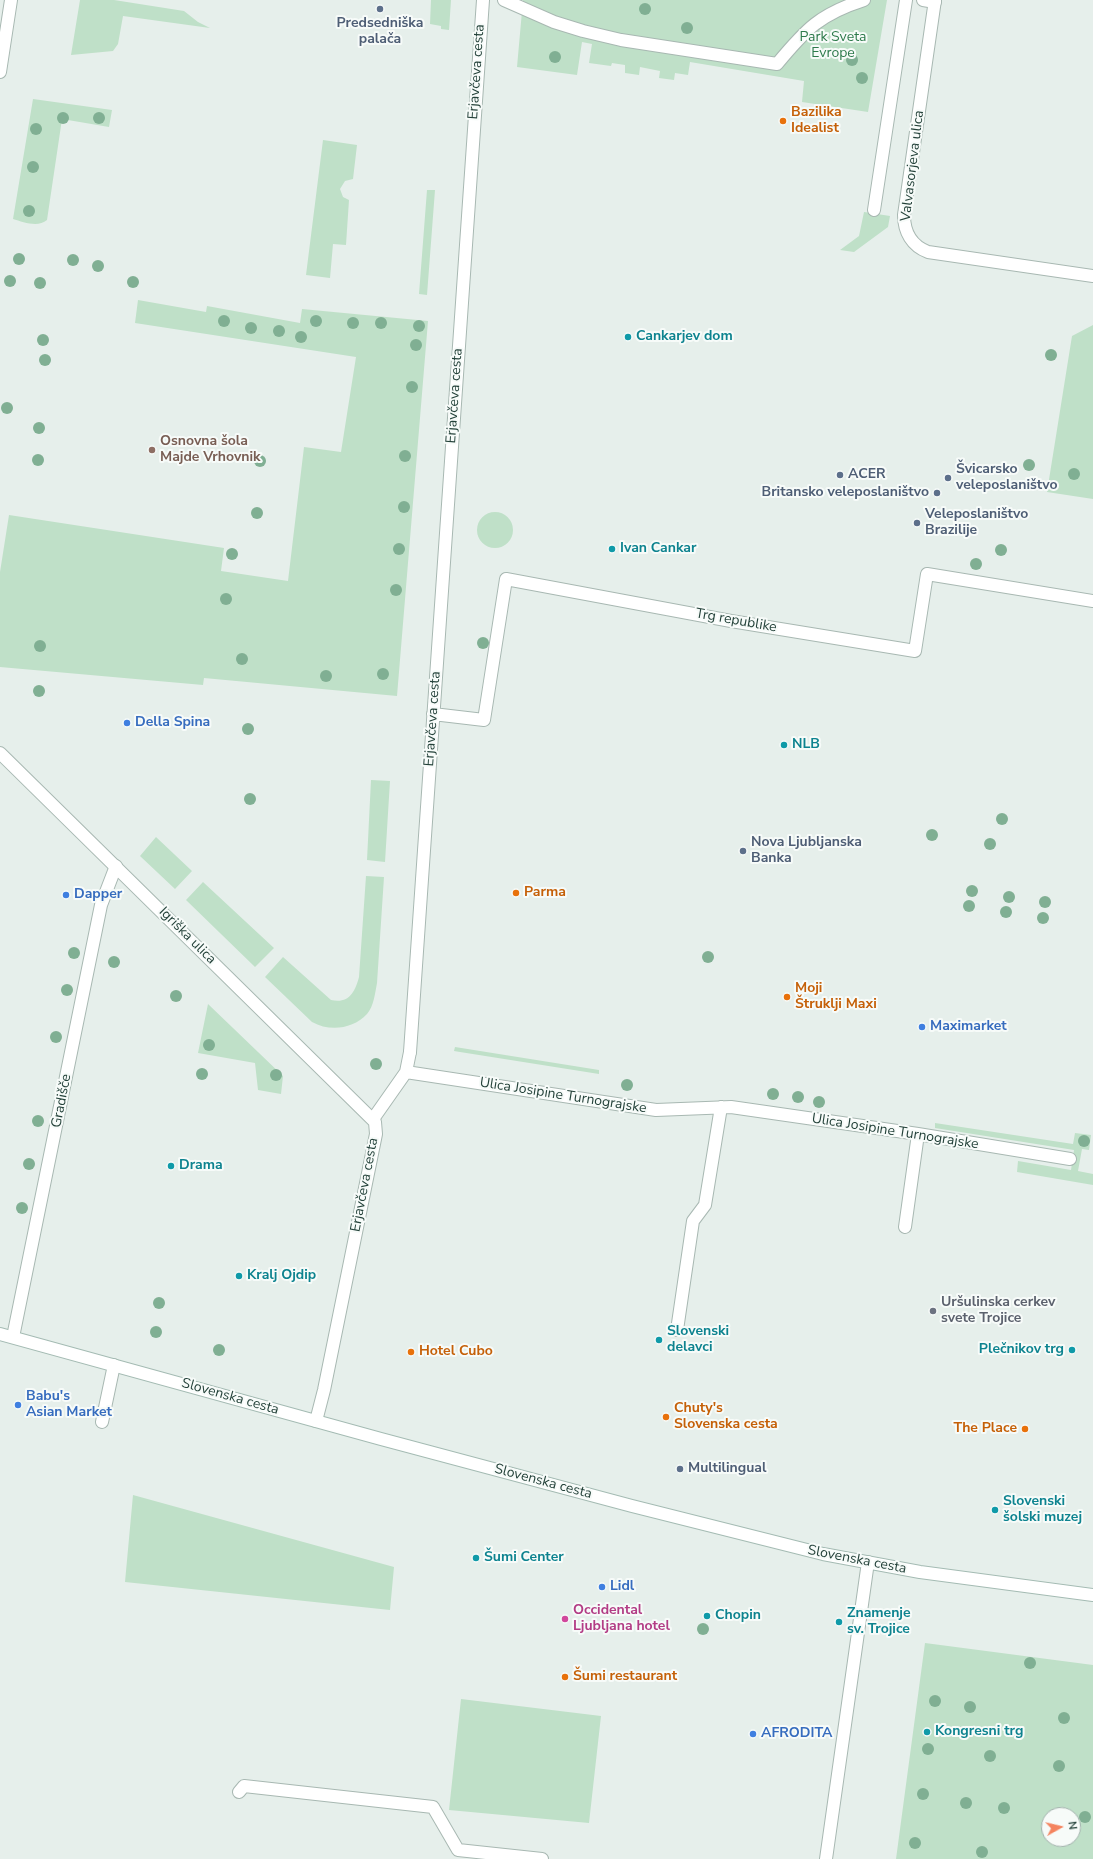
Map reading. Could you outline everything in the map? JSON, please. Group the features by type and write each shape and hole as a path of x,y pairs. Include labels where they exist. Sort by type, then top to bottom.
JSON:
{"street":[{"path":"0,72 11,0"},
{"name":"Erjavčeva cesta","path":"316,1421 324,1390 376,1134 376,1126 373,1119 406,1072 410,1052 483,0"},
{"path":"504,0 548,19 583,31 621,40 777,64 806,30 822,18 844,6 864,0"},
{"path":"874,210 906,0"},
{"path":"923,0 935,1"},
{"name":"Valvasorjeva ulica","path":"935,1 904,215 907,234 921,249 928,252 1093,276"},
{"name":"Trg republike","path":"433,714 484,720 506,579 731,620 915,650 927,574 1093,600"},
{"name":"Igriška ulica","path":"0,753 373,1119"},
{"name":"Gradišče","path":"13,1337 101,906 116,866"},
{"name":"Ulica Josipine Turnograjske","path":"406,1072 656,1110 731,1107 918,1134 1070,1159"},
{"path":"677,1330 694,1221 705,1205 721,1107"},
{"path":"905,1228 918,1134"},
{"name":"Slovenska cesta","path":"0,1334 632,1506 823,1554 920,1572 1093,1595"},
{"path":"102,1422 114,1365"},
{"path":"826,1859 868,1562"},
{"path":"239,1792 244,1786 433,1807 458,1850 542,1859"}],"green space":[{"path":"80,0 114,0 184,11 198,22 210,28 123,16 118,44 113,51 71,55"},
{"path":"431,0 451,0 449,30 441,29 441,26 430,24"},
{"name":"Park Sveta Evrope","path":"523,0 887,0 868,112 802,102 804,81 690,62 688,75 675,73 674,80 659,78 660,71 640,67 639,75 625,73 625,65 612,63 611,66 589,63 592,44 582,42 577,75 517,67"},
{"path":"33,99 112,110 109,127 62,119 47,220 39,224 26,223 13,219"},
{"path":"323,140 357,145 353,179 345,181 340,189 343,197 349,200 346,245 333,244 330,278 306,275"},
{"path":"427,190 435,190 427,295 419,294"},
{"path":"864,212 890,216 888,227 854,252 840,250 859,236"},
{"path":"138,300 206,312 207,306 300,323 302,309 428,321 397,696 204,678 203,685 0,667 0,572 9,515 224,548 221,571 288,581 304,447 341,452 356,357 135,323"},
{"path":"1093,325 1093,499 1047,492 1072,336"},
{"path":"495,512 508,517 513,530 508,543 495,548 482,543 477,530 482,517"},
{"path":"371,780 390,781 385,862 367,860"},
{"path":"156,837 192,871 175,889 140,856"},
{"path":"366,876 384,877 377,983 373,1003 367,1014 355,1023 348,1026 334,1028 319,1025 312,1022 265,977 283,957 331,1000 342,1000 350,996 359,977"},
{"path":"203,882 274,948 255,967 186,900"},
{"path":"208,1004 283,1076 281,1094 258,1090 255,1063 198,1053"},
{"path":"455,1047 599,1070 599,1074 454,1051"},
{"path":"935,1123 1073,1144 1075,1133 1091,1135 1089,1150 1082,1149 1078,1171 1093,1174 1093,1185 1017,1172 1018,1161 1071,1170 1074,1150 935,1128"},
{"path":"133,1495 394,1567 390,1610 125,1582"},
{"path":"925,1643 1093,1665 1093,1859 896,1859"},
{"path":"461,1699 601,1716 589,1823 449,1810"}],"place":[{"name":"Predsedniška palača","path":"380,9"},
{"name":"Bazilika Idealist","path":"783,121"},
{"name":"Cankarjev dom","path":"628,337"},
{"name":"Osnovna šola Majde Vrhovnik","path":"152,450"},
{"name":"ACER","path":"840,475"},
{"name":"Švicarsko veleposlaništvo","path":"948,478"},
{"name":"Britansko veleposlaništvo","path":"937,493"},
{"name":"Veleposlaništvo Brazilije","path":"917,523"},
{"name":"Ivan Cankar","path":"612,549"},
{"name":"Della Spina","path":"127,723"},
{"name":"NLB","path":"784,745"},
{"name":"Nova Ljubljanska Banka","path":"743,851"},
{"name":"Parma","path":"516,893"},
{"name":"Dapper","path":"66,895"},
{"name":"Moji Štruklji Maxi","path":"787,997"},
{"name":"Maximarket","path":"922,1027"},
{"name":"Drama","path":"171,1166"},
{"name":"Kralj Ojdip","path":"239,1276"},
{"name":"Uršulinska cerkev svete Trojice","path":"933,1311"},
{"name":"Slovenski delavci","path":"659,1340"},
{"name":"Plečnikov trg","path":"1072,1350"},
{"name":"Hotel Cubo","path":"411,1352"},
{"name":"Babu's Asian Market","path":"18,1405"},
{"name":"Chuty's Slovenska cesta","path":"666,1417"},
{"name":"The Place","path":"1025,1429"},
{"name":"Multilingual","path":"680,1469"},
{"name":"Slovenski šolski muzej","path":"995,1510"},
{"name":"Šumi Center","path":"476,1558"},
{"name":"Lidl","path":"602,1587"},
{"name":"Chopin","path":"707,1616"},
{"name":"Occidental Ljubljana hotel","path":"565,1619"},
{"name":"Znamenje sv. Trojice","path":"839,1622"},
{"name":"Šumi restaurant","path":"565,1677"},
{"name":"Kongresni trg","path":"927,1732"},
{"name":"AFRODITA","path":"753,1734"}]}
